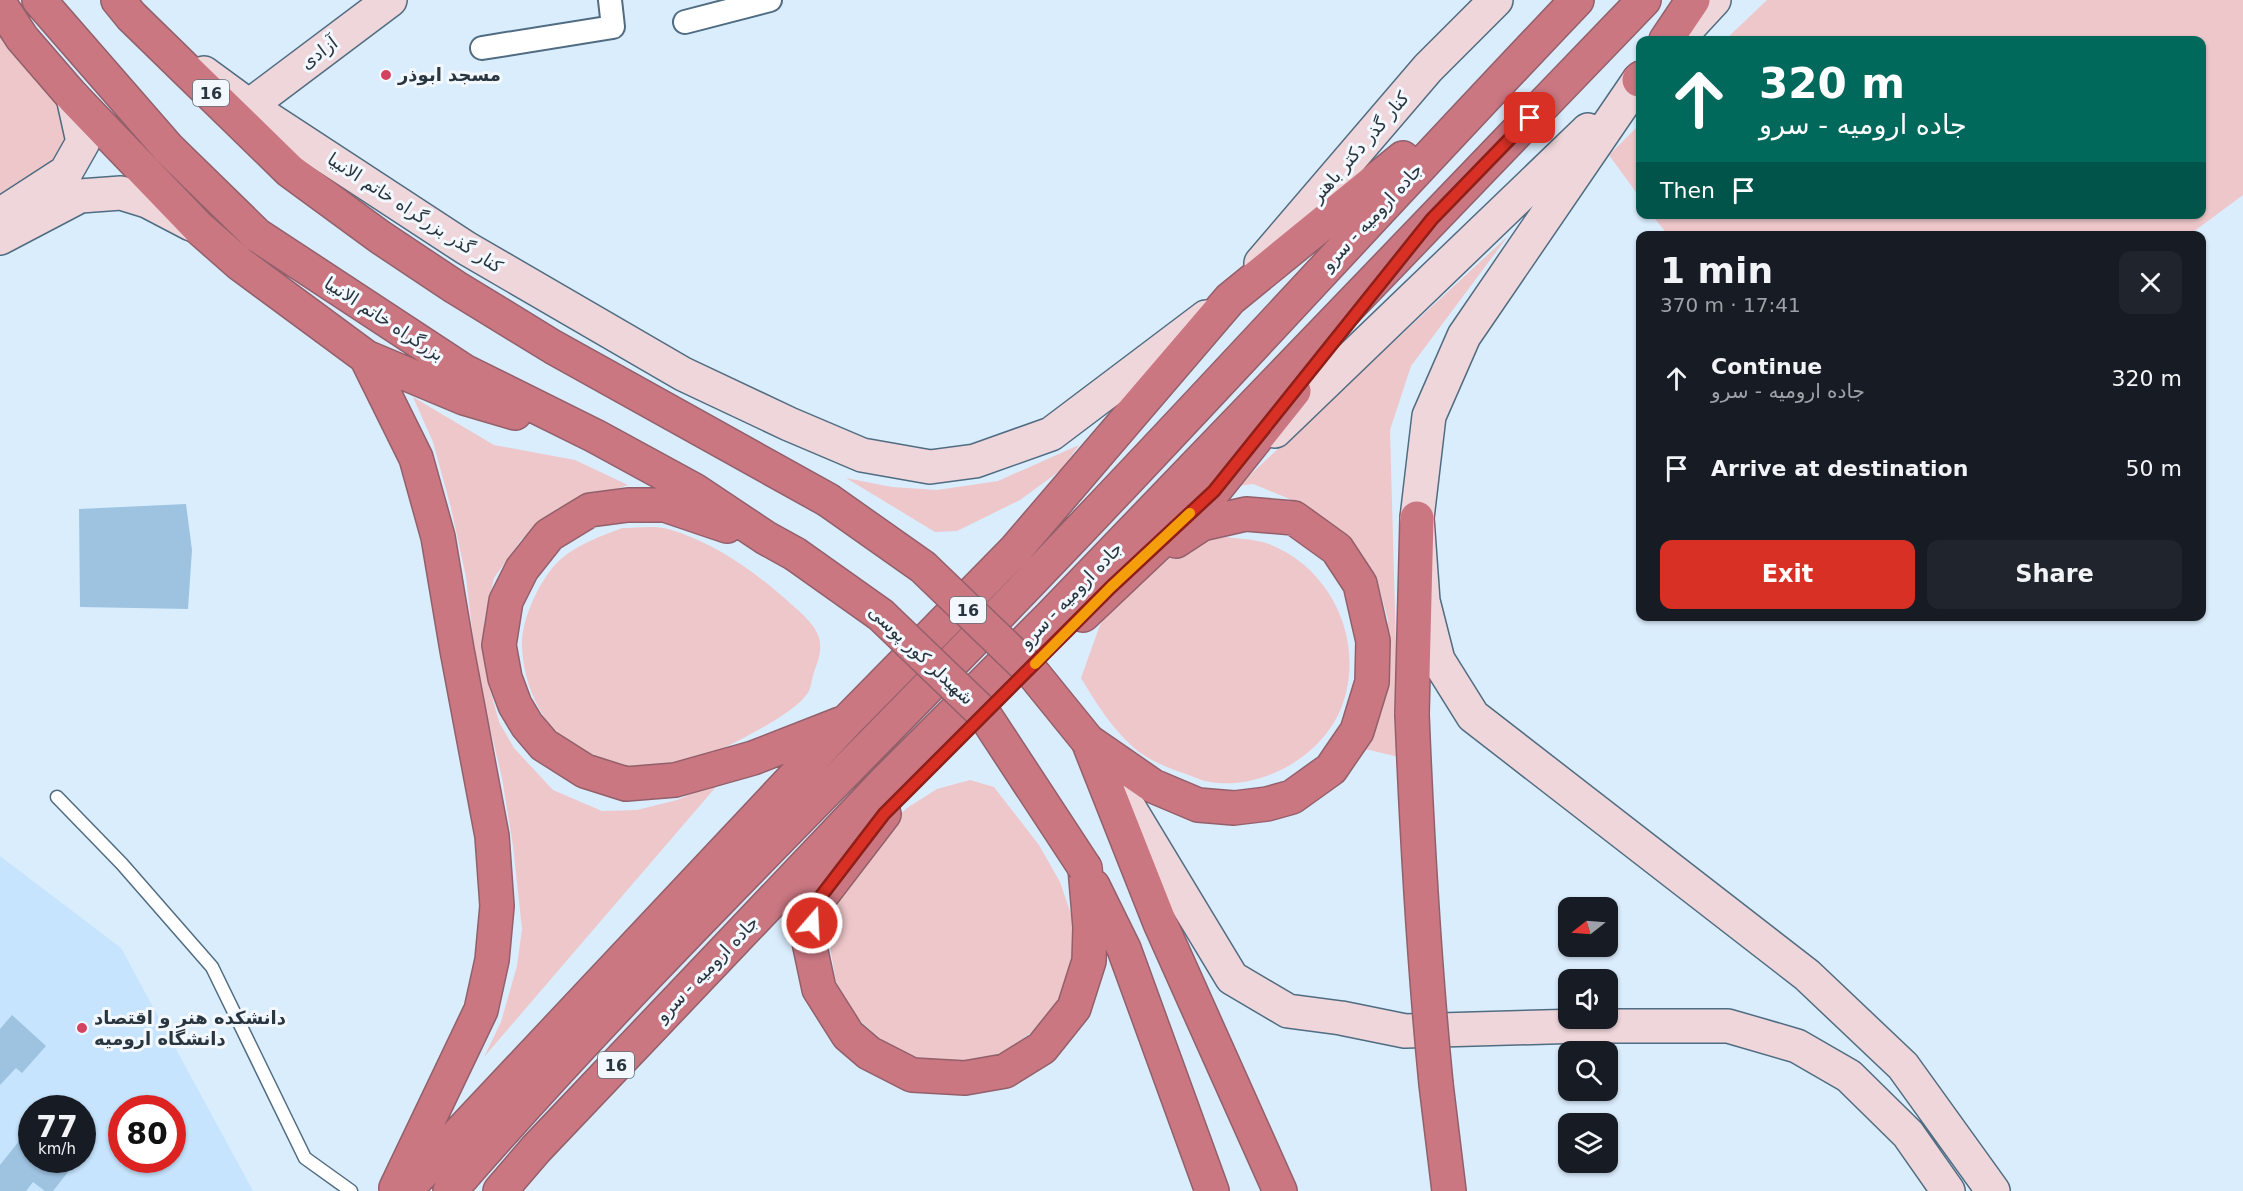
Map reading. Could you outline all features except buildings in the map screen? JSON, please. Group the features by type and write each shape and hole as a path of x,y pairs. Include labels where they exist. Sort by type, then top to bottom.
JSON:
{"highway":[{"name":"بزرگراه خاتم الانبیا","path":"39,0 168,148 257,236 464,370 595,436 694,490 766,538 795,554"},
{"name":"جاده ارومیه - سرو","path":"450,1191 508,1125 708,912 1030,582 1577,0"},
{"name":"جاده ارومیه - سرو","path":"500,1191 536,1149 734,940 884,784 1050,617 1644,0"},
{"path":"1669,36 1692,0"},
{"path":"0,4 22,38 73,97 200,228 240,264 366,357 464,398 595,436"},
{"name":"16","path":"123,5 290,171 380,237 455,287 553,347 828,500 923,567 1032,672 1088,741"},
{"path":"405,1191 847,721 1016,549 1230,299 1502,78"},
{"path":"734,940 884,814 1111,587 1214,491 1432,219"},
{"path":"366,357 416,458 438,537 492,836 497,906 492,960 480,1010 394,1191"},
{"path":"766,538 665,505 628,505 590,510 549,535 522,569 506,601 499,645 505,678 515,705 527,725 544,745 585,771 626,784 675,780 753,758 847,721"},
{"path":"1088,741 1153,786 1198,805 1234,808 1267,804 1292,797 1331,769 1357,731 1372,682 1373,641 1360,584 1337,549 1294,518 1246,514 1202,524 1111,587"},
{"path":"1417,518 1413,714 1416,822 1425,966 1449,1191"},
{"name":"شهیدلر کور پوسی","path":"795,554 881,615 984,714 1085,868 1124,949 1212,1191"},
{"path":"1088,741 1160,923 1280,1191"},
{"path":"884,814 815,904 809,942 819,989 848,1035 869,1053 912,1075 965,1078 1005,1071 1042,1048 1074,1008 1089,961 1090,927 1085,868"}],"main road":[{"name":"آزادی","path":"249,105 390,0"},
{"name":"کنار گذر دکتر باهنر","path":"682,374 861,455 930,467 975,461 1051,434 1230,299 1428,68 1496,0"},
{"path":"1681,36 1714,0"},
{"name":"کنار گذر بزرگراه خاتم الانبیا","path":"156,39 249,105 466,248 682,374"},
{"path":"1214,491 1636,83"},
{"path":"1636,85 1464,336 1429,416 1417,518 1423,601 1438,660 1473,716 1807,975 1903,1066 1993,1191"},
{"path":"0,215 66,172 83,142 73,97"},
{"path":"0,238 80,196 121,193 147,201 200,228"},
{"path":"1088,741 1232,978 1288,1011 1341,1018 1405,1031 1581,1026 1728,1026 1797,1046 1849,1076 1908,1134 1948,1191"}],"street":[{"path":"482,48 613,27 610,0"},
{"path":"685,22 770,0"}],"lane":[{"path":"57,797 122,864 212,967 305,1158 351,1191"}],"shaded area":[{"path":"1767,0 2243,0 2243,195 2194,231 1665,231 1655,219 2206,219 2206,36 1729,36"},
{"path":"0,24 61,100 75,137 48,164 0,198"},
{"path":"1636,128 1636,192 1609,155"},
{"path":"1508,236 1411,366 1390,430 1399,757 1365,749 1383,683 1388,620 1376,575 1348,538 1302,504 1253,484 1238,486"},
{"path":"413,397 494,445 575,460 628,485 558,508 521,540 494,578 484,622 487,678 499,722 514,748 553,790 602,811 637,810 677,800 721,781 484,1057 501,1022 517,966 522,929 513,846 502,778 477,673 466,577 451,508 433,442"},
{"path":"1079,445 1061,470 1020,500 957,531 935,532 846,478 892,487 937,490 998,481"},
{"path":"622,528 663,528 702,542 748,569 803,615 817,633 820,646 819,658 806,696 790,710 754,732 706,756 671,768 641,772 616,768 574,749 543,715 532,694 525,671 522,647 526,618 539,588 557,563 573,550"},
{"path":"1226,537 1266,543 1289,554 1309,569 1325,588 1337,609 1346,632 1349,656 1348,681 1342,706 1333,724 1321,740 1289,766 1270,775 1250,781 1230,783 1200,779 1159,764 1139,752 1111,723 1081,678 1100,625 1119,597 1151,563 1187,544"},
{"path":"970,780 994,787 1039,845 1060,882 1073,920 1073,961 1060,999 1035,1030 1002,1053 963,1063 923,1060 886,1044 856,1017 836,982 829,941 835,901 881,832 907,808 937,789"},
{"name":"دانشکده هنر و اقتصاد دانشگاه ارومیه","path":"0,856 121,948 253,1191 0,1191"}],"slow traffic":[{"path":"1035,664 1111,587 1190,513"}],"place":[{"name":"مسجد ابوذر","path":"386,75"},
{"name":"دانشکده هنر و اقتصاد دانشگاه ارومیه","path":"82,1028"}],"route":[{"path":"812,923 815,904 884,814 1111,587 1214,491 1432,219 1530,118"}]}
